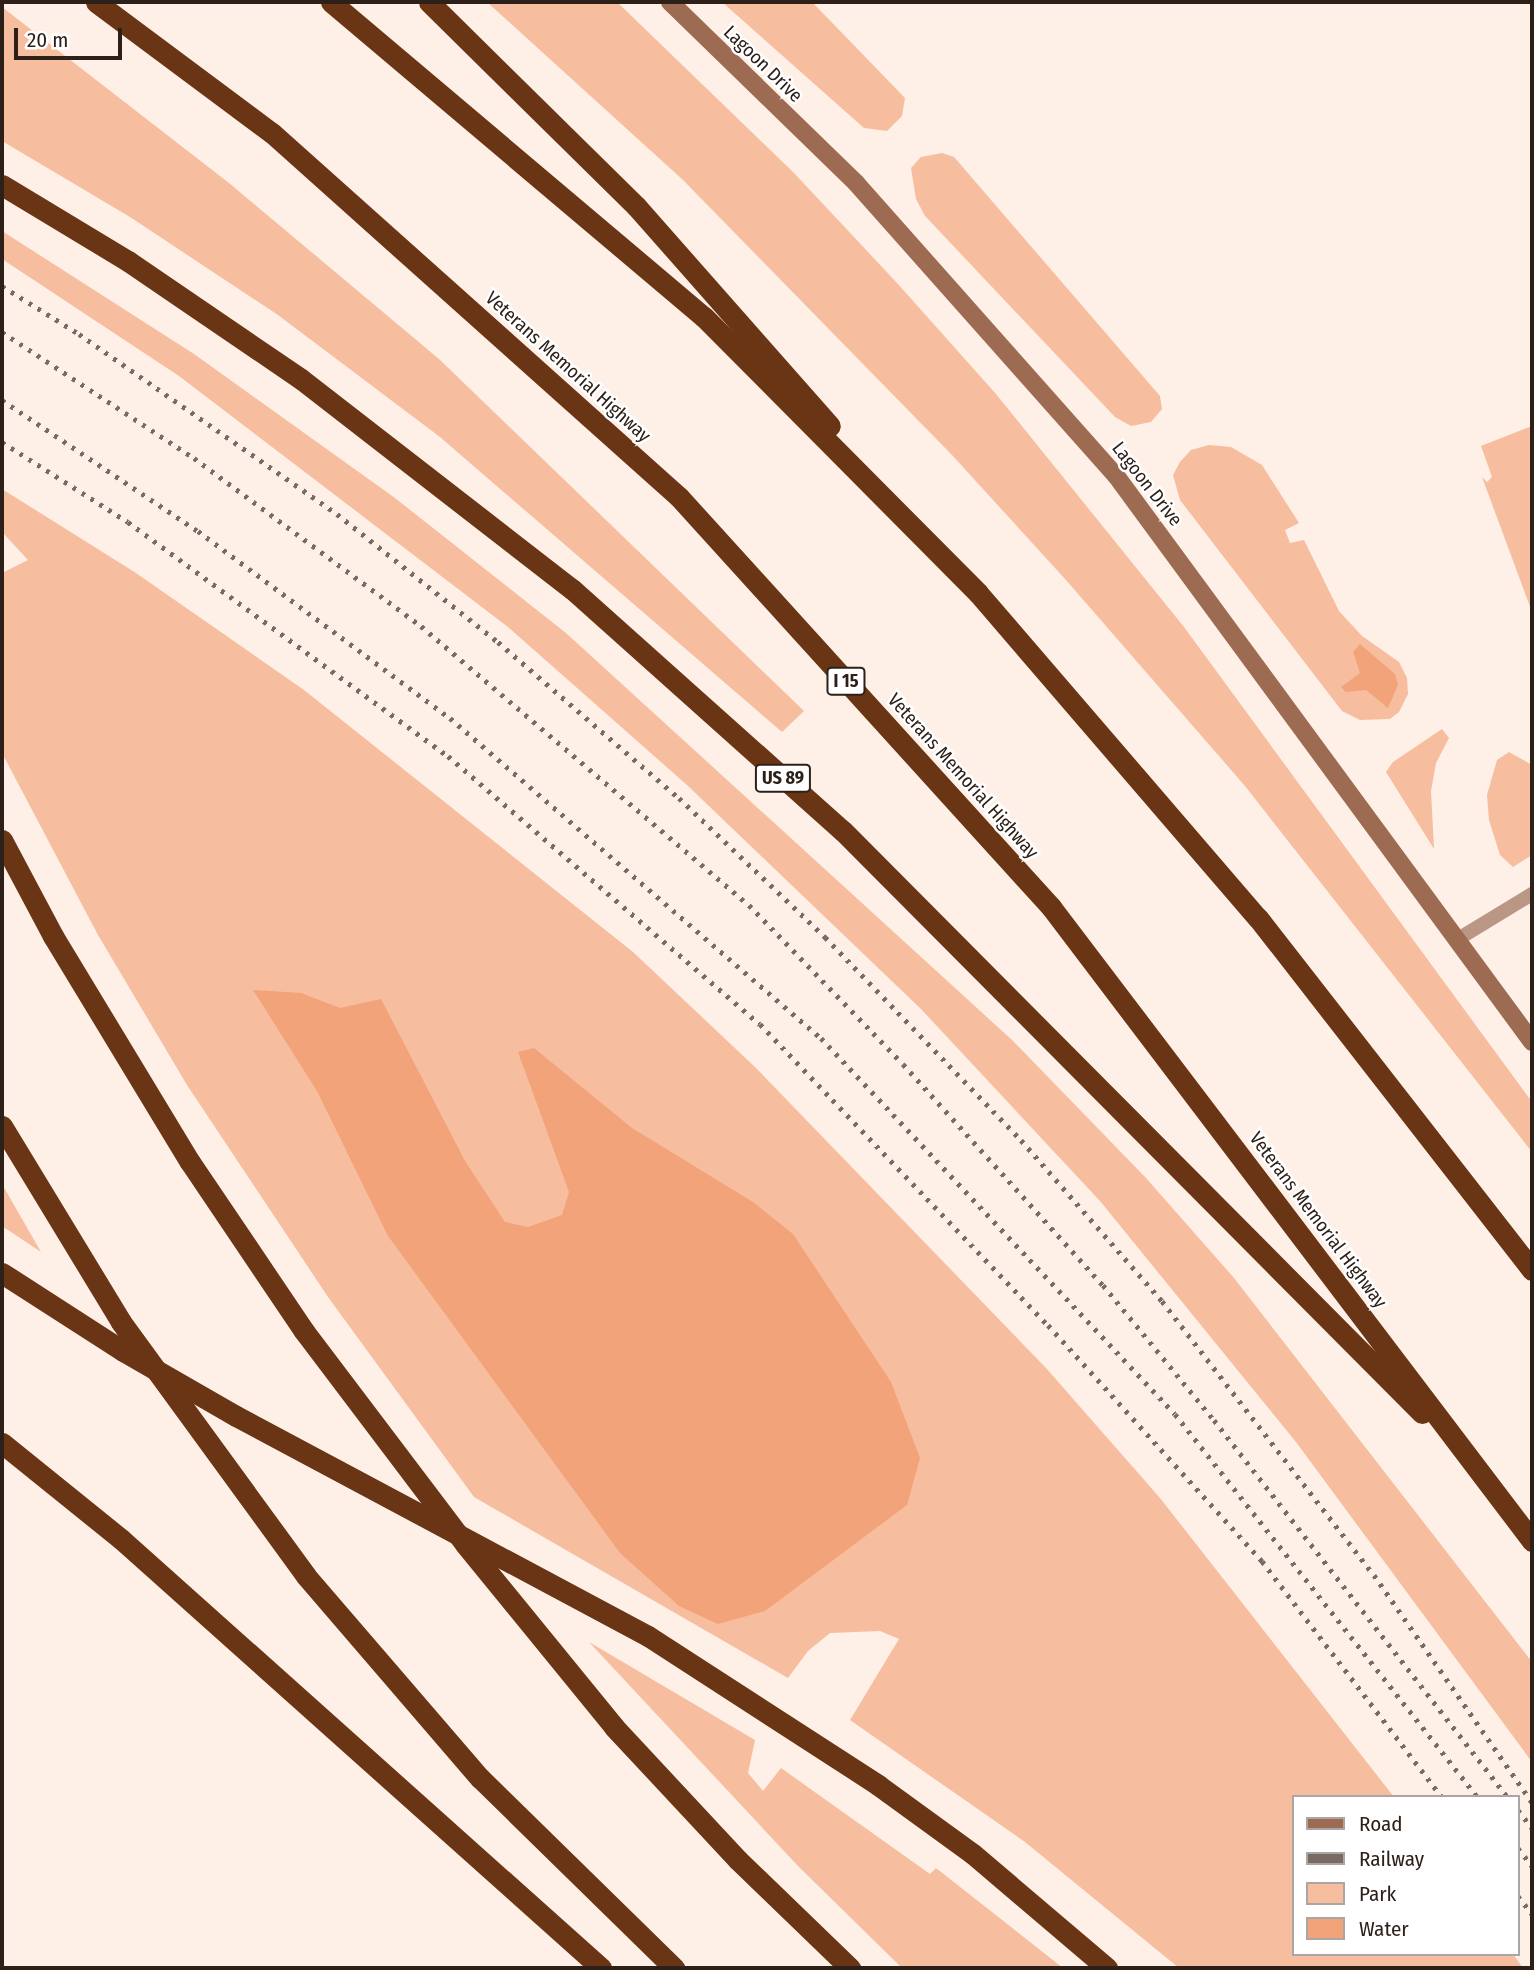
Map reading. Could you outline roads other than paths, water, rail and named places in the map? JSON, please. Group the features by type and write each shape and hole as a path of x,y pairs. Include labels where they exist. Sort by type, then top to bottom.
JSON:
{"highway":[{"name":"Veterans Memorial Highway","path":"96,2 272,133 678,497 1051,906 1532,1541"},
{"path":"331,2 704,317 978,593"},
{"path":"429,2 636,206 978,593 1258,918 1532,1270"},
{"name":"US 89","path":"2,185 128,261 301,379 572,589 842,831 1479,1471"},
{"path":"2,840 53,936 182,1150 304,1331 465,1544 614,1727 738,1860 850,1968"},
{"path":"2,1126 121,1322 306,1576 480,1778 674,1968"},
{"path":"2,1273 123,1351 236,1416 648,1636 878,1786 973,1854 1107,1968"},
{"path":"2,1443 121,1539 601,1968"}],"street":[{"name":"Lagoon Drive","path":"670,2 856,183 1117,477 1532,1042"}],"lane":[{"path":"1458,939 1532,894"}],"water":[{"path":"1360,644 1395,674 1398,685 1388,708 1366,690 1346,692 1341,687 1360,673 1353,652"},
{"path":"253,990 301,993 340,1008 381,999 465,1161 505,1222 528,1227 562,1215 569,1192 518,1052 534,1048 632,1128 753,1202 793,1234 891,1382 920,1458 907,1505 765,1611 718,1624 679,1606 620,1553 388,1236 317,1091"}],"railway":[{"path":"2,286 79,334 337,514 498,642 679,798 825,937 1021,1140 1162,1301 1374,1575 1532,1802"},
{"path":"2,332 194,458 421,626 749,905 903,1064 1103,1285 1214,1420 1506,1795"},
{"path":"2,400 198,531 450,718 821,1038 1175,1414 1476,1795"},
{"path":"2,442 128,522 448,756 760,1024 1048,1325 1262,1561 1440,1795"},
{"path":"1520,1813 1532,1828"},
{"path":"1520,1851 1532,1866"},
{"path":"1520,1899 1532,1914"}]}
